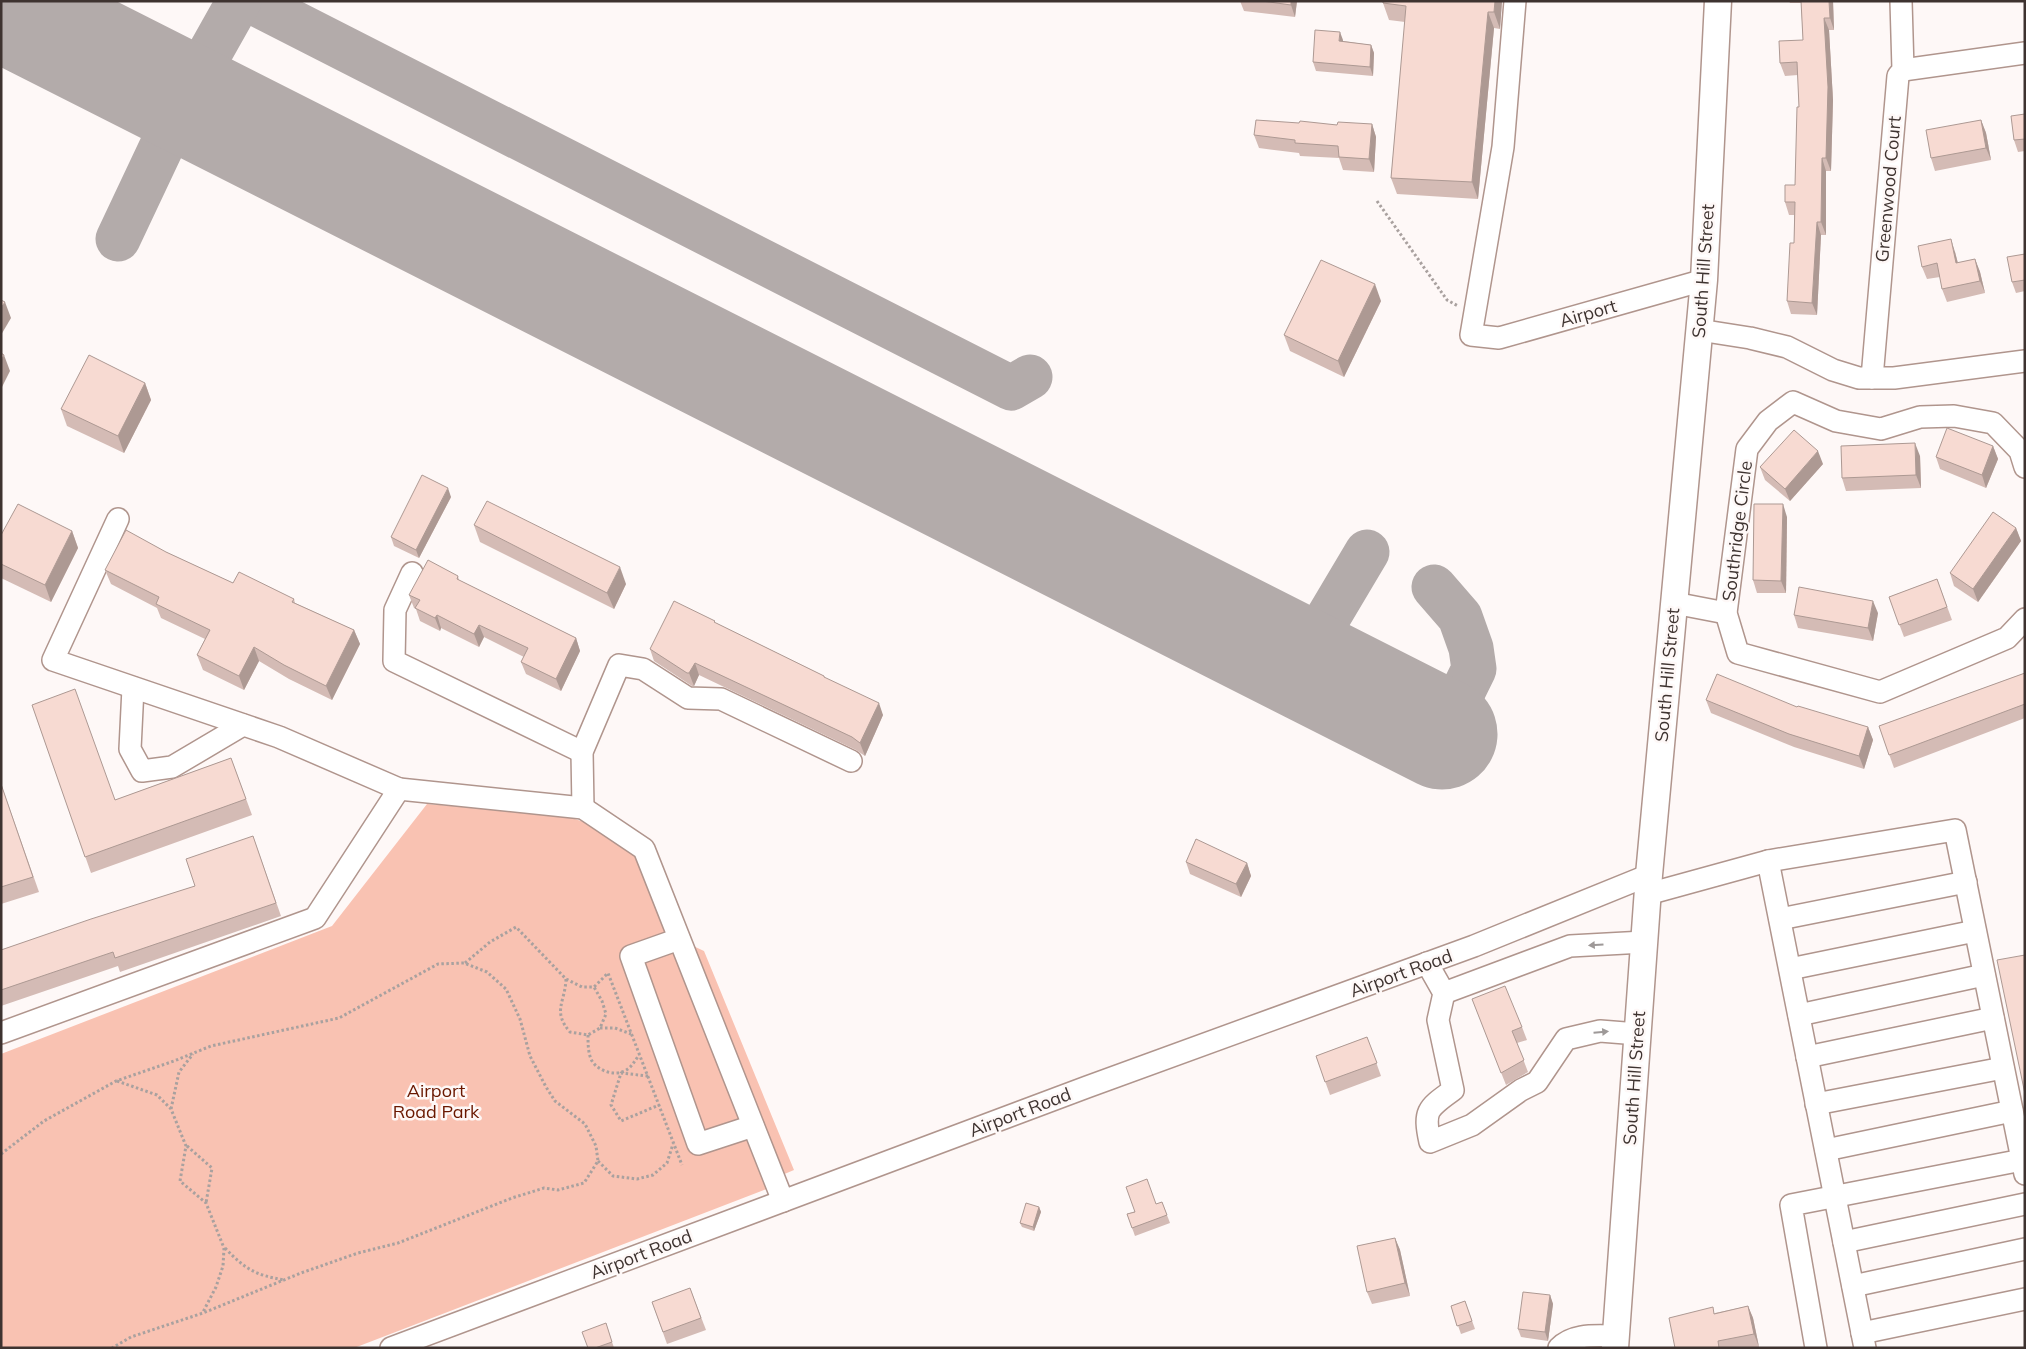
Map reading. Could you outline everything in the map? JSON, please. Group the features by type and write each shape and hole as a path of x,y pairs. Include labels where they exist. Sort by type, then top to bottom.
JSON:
{"main road":[{"name":"South Hill Street","path":"1615,1342 1648,885 1704,280 1718,1"}],"street":[{"path":"1473,325 1503,147 1515,1"},
{"name":"Greenwood Court","path":"1872,378 1898,76 1903,70 1901,1"},
{"path":"1903,70 2025,53"},
{"name":"Airport","path":"1473,325 1499,338 1704,280"},
{"path":"1699,330 1778,344 1804,354 1833,370 1860,378 1894,378 2025,362"},
{"name":"Southridge Circle","path":"2025,467 2020,451 1993,423 1954,416 1920,417 1881,429 1836,421 1793,402 1768,421 1747,449 1726,613 1738,653 1880,692 2007,638 2025,619"},
{"path":"118,520 53,660 279,737 399,789 583,808 644,849 782,1201"},
{"path":"412,573 395,610 394,661 582,752"},
{"name":"Southridge Circle","path":"1674,603 1726,613"},
{"path":"583,808 582,752 619,665 643,669 688,698 721,699 851,761"},
{"path":"133,688 130,749 142,771 172,767 243,725"},
{"path":"1,1034 315,918 399,789"},
{"name":"Airport Road","path":"391,1348 1087,1086 1648,885 1768,861 1955,830 1966,882"},
{"path":"1768,861 1864,1340 2025,1299"},
{"path":"1780,919 1966,882 2023,1167 1791,1206 1816,1348"},
{"path":"1790,969 1975,931"},
{"path":"679,939 631,956 698,1144 753,1126"},
{"path":"1444,993 1570,946 1644,942"},
{"path":"1427,963 1444,993 1438,1020 1453,1090 1430,1106 1426,1122 1430,1142 1472,1125 1521,1090 1538,1082 1566,1038 1600,1031 1638,1034"},
{"path":"1799,1015 1984,975"},
{"path":"1807,1057 1993,1018"},
{"path":"1816,1104 2003,1068"},
{"path":"1826,1150 2012,1111"},
{"path":"1844,1242 2025,1204"},
{"path":"1853,1286 2025,1249"},
{"path":"1559,1348 1566,1341 1586,1336 1615,1342"}],"path":[{"path":"1377,200 1447,300 1473,325"},
{"path":"464,963 490,942 516,927 566,979 582,987 594,987 608,972 682,1165"},
{"path":"1,1154 44,1121 116,1081 211,1046 339,1018 438,964 464,963 487,972 506,989 520,1019 530,1056 546,1087 555,1101 585,1124 596,1146 598,1161 613,1176 637,1179 652,1175 667,1163 674,1143"},
{"path":"566,979 565,993 560,1007 561,1021 570,1032 588,1035 600,1028 615,1028 632,1034"},
{"path":"594,987 602,1001 606,1014 600,1028"},
{"path":"588,1035 588,1050 591,1062 603,1071 648,1076"},
{"path":"171,1109 179,1072 193,1053"},
{"path":"639,1055 632,1066 621,1073 611,1104 621,1121 659,1105"},
{"path":"116,1081 157,1095 171,1109 186,1146 212,1168 206,1203"},
{"path":"186,1146 180,1181 206,1203 224,1248 241,1265 262,1276 285,1280"},
{"path":"112,1348 131,1336 203,1313 358,1253 398,1243 512,1198 544,1188 558,1190 584,1183 598,1161"},
{"path":"203,1313 216,1288 223,1266 224,1248"}],"green space":[{"name":"Airport Road Park","path":"427,804 560,814 626,836 689,944 704,951 794,1170 775,1178 777,1185 354,1348 1,1348 1,1054 332,926"}],"building":[{"path":"1262,1 1291,1 1291,5"},
{"path":"1383,1 1495,1 1494,12 1488,12 1472,182 1391,178 1406,6 1383,3"},
{"path":"1801,1 1829,1 1830,18 1824,18 1828,87 1826,158 1822,158 1821,222 1817,222 1812,303 1787,301 1790,243 1794,243 1795,202 1785,202 1785,185 1795,185 1797,107 1799,107 1797,62 1780,63 1779,41 1803,40"},
{"path":"1315,30 1340,32 1339,41 1371,45 1370,67 1313,62"},
{"path":"2025,114 2025,139 2014,140 2011,116"},
{"path":"1256,120 1299,123 1300,121 1337,125 1338,122 1372,124 1369,159 1339,157 1338,146 1295,143 1295,140 1254,135"},
{"path":"1981,120 1986,148 1931,158 1926,130"},
{"path":"1951,239 1956,263 1975,259 1980,281 1942,289 1937,263 1922,267 1918,246"},
{"path":"2025,254 2025,280 2012,282 2007,257"},
{"path":"1321,260 1375,284 1338,361 1284,335"},
{"path":"1,300 5,302 1,308"},
{"path":"89,355 145,383 118,436 61,409"},
{"path":"1947,428 1993,446 1982,475 1936,457"},
{"path":"1794,430 1818,451 1785,489 1760,467"},
{"path":"1915,443 1916,475 1842,478 1841,446"},
{"path":"422,475 448,488 416,550 391,537"},
{"path":"487,501 620,567 607,593 474,525"},
{"path":"18,504 72,531 45,585 1,564 1,535"},
{"path":"1754,504 1783,504 1781,581 1753,580"},
{"path":"1993,512 2016,528 1973,589 1950,573"},
{"path":"126,530 166,552 233,583 239,572 294,599 292,602 354,630 326,686 284,665 254,647 239,676 197,655 210,630 156,604 159,597 105,570"},
{"path":"428,560 458,576 457,579 576,638 556,679 521,662 528,648 479,625 474,634 437,615 435,618 415,608 420,600 409,595"},
{"path":"1937,579 1947,607 1899,625 1889,597"},
{"path":"1799,587 1873,601 1868,628 1794,615"},
{"path":"674,601 879,703 860,743 852,737 695,663 689,673 687,673 650,649"},
{"path":"2025,673 2025,704 1889,755 1879,726"},
{"path":"1717,674 1797,707 1868,727 1859,756 1789,734 1706,700"},
{"path":"75,689 115,800 231,758 246,799 85,857 32,705"},
{"path":"1,784 33,877 1,887"},
{"path":"253,836 276,903 115,958 113,952 1,990 1,950 195,886 186,859"},
{"path":"1196,839 1247,863 1236,884 1186,862"},
{"path":"2025,955 2025,1094 1997,960"},
{"path":"1505,986 1522,1027 1512,1031 1524,1060 1501,1073 1472,999"},
{"path":"1367,1037 1377,1063 1325,1082 1316,1056"},
{"path":"1147,1179 1156,1204 1162,1202 1167,1215 1132,1228 1127,1214 1135,1212 1126,1187"},
{"path":"1026,1203 1039,1207 1033,1227 1020,1223"},
{"path":"1395,1238 1405,1283 1367,1292 1357,1246"},
{"path":"690,1288 701,1318 663,1332 652,1302"},
{"path":"1523,1292 1550,1295 1545,1332 1518,1329"},
{"path":"1465,1301 1472,1321 1457,1326 1451,1306"},
{"path":"1748,1306 1754,1334 1718,1341 1719,1348 1675,1348 1669,1318 1713,1307 1714,1314"},
{"path":"606,1323 612,1342 595,1348 588,1348 582,1332"}],"taxiway":[{"path":"118,239 185,97 239,1"},
{"path":"251,1 1011,388 1030,377"},
{"path":"1301,663 1367,552"},
{"path":"1434,587 1460,617 1471,648 1474,669 1442,734"}],"runway":[{"path":"1,5 1442,734"}]}
